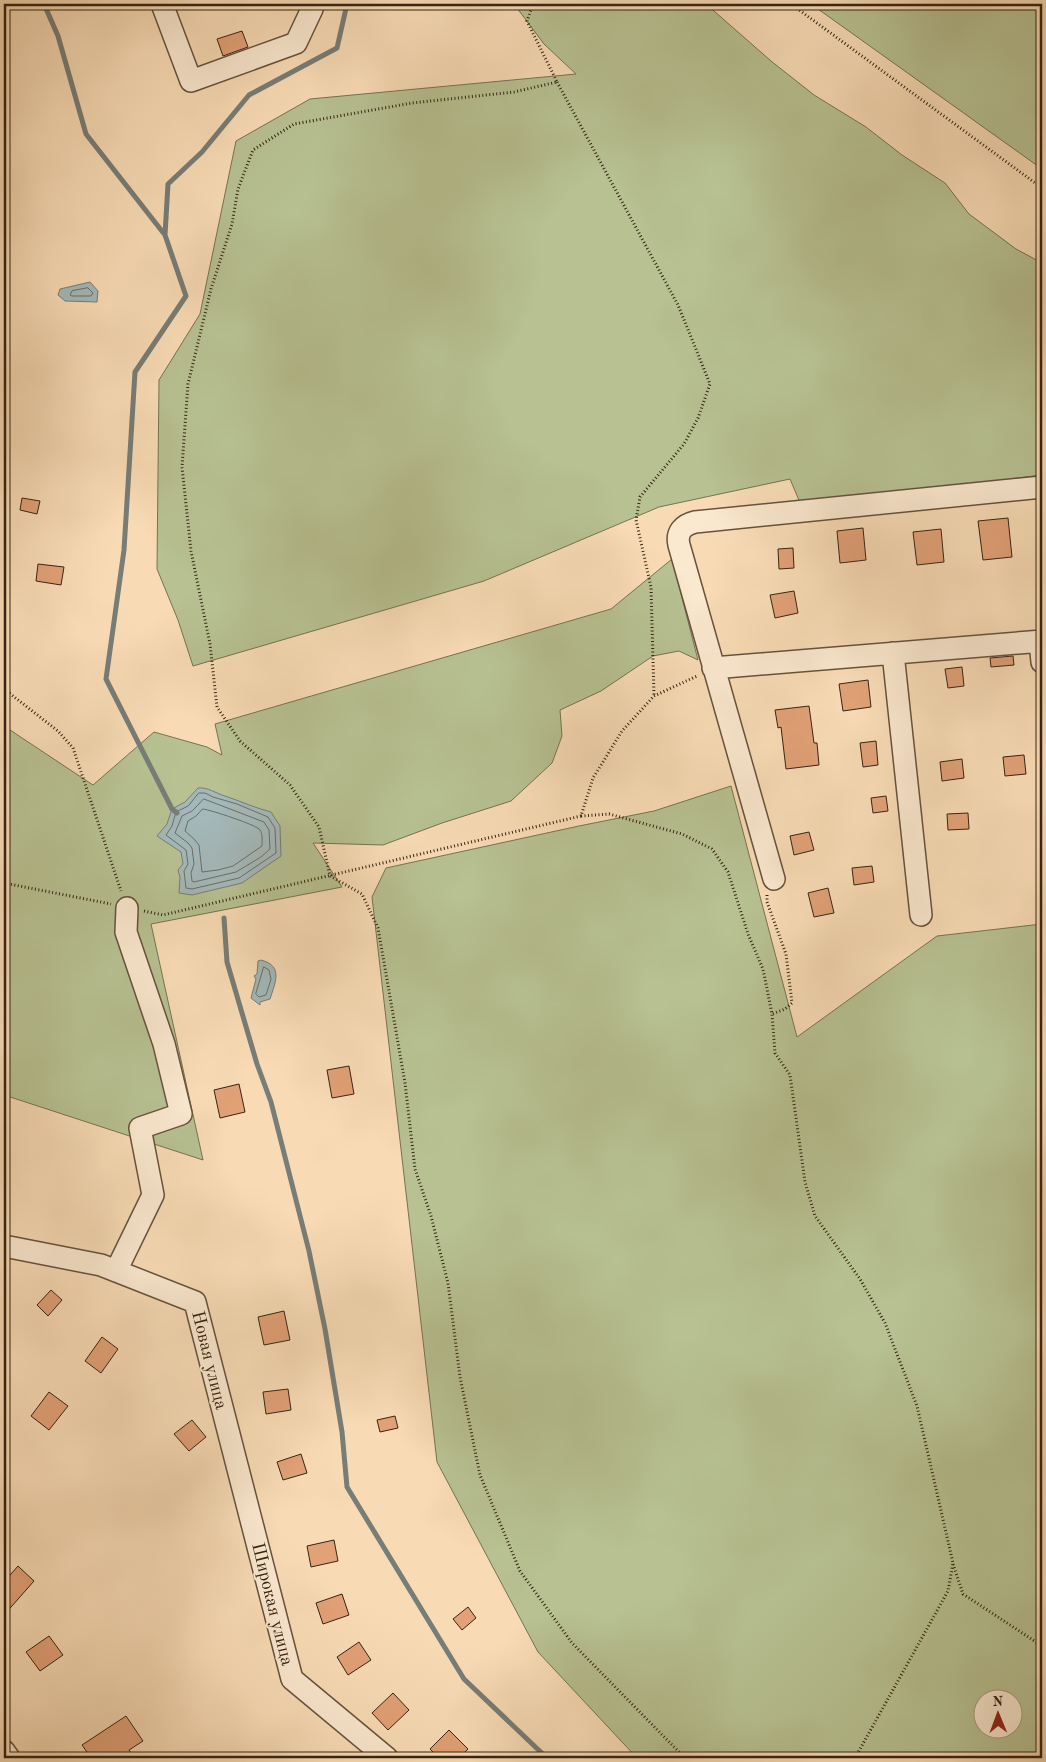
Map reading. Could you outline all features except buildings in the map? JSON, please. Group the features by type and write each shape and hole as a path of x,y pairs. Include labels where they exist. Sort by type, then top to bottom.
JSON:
{"street":[{"path":"162,4 191,82 296,43 313,4"},
{"path":"774,879 678,540 681,530 688,524 1042,487"},
{"path":"714,668 1041,641 1042,662"},
{"path":"894,653 921,915"},
{"path":"116,1271 153,1195 140,1128 181,1114 164,1044 126,932 127,908"},
{"name":"Новая улица","path":"4,1246 101,1265 195,1302 253,1525"},
{"name":"Широкая улица","path":"253,1525 292,1679 387,1758"},
{"path":"4,1751 9,1758"}],"path":[{"path":"533,4 527,21 557,82 678,306 710,384 698,418 684,444 640,497 636,520 650,587 654,696"},
{"path":"791,4 1042,188"},
{"path":"557,82 514,92 412,103 294,124 253,150 238,189 232,224 211,289 188,384 182,467 191,551 210,644 217,707 240,741 290,785 319,827 330,876 362,894 378,928 405,1083 415,1169 431,1216 448,1283 460,1377 480,1475 520,1571 572,1643 685,1758"},
{"path":"581,816 593,778 622,731 654,696 714,668"},
{"path":"4,689 58,731 73,748 127,908"},
{"path":"4,883 162,915 581,816 609,814 682,834 712,849 728,872 748,934 763,969 772,1014 775,1053 790,1075 805,1182 815,1216 860,1279 885,1324 917,1406 953,1563 963,1594 1042,1646"},
{"path":"772,1014 785,1010 792,1003 786,954 767,902 766,880 774,879"},
{"path":"855,1758 948,1591 953,1563"}],"green space":[{"path":"514,4 706,4 771,61 814,95 866,127 902,155 945,183 969,214 1016,249 1042,263 1042,475 801,505 790,479 659,507 484,581 193,666 178,620 157,569 159,380 200,314 236,141 310,99 576,74 544,44"},
{"path":"811,4 1042,4 1042,169"},
{"path":"672,559 698,660 679,651 653,656 601,691 560,710 562,736 552,763 511,801 442,823 383,845 313,843 342,887 151,924 203,1160 4,1095 4,726 93,785 154,732 207,747 222,755 215,724 611,609"},
{"path":"731,786 797,1037 937,936 1042,924 1042,1758 637,1758 538,1652 437,1462 372,897 386,868 654,811"}],"water":[{"path":"90,282 98,291 97,302 65,301 58,295 60,289"},
{"path":"198,788 208,789 271,812 280,826 281,856 242,883 192,895 179,893 180,877 178,870 183,864 181,852 157,836 167,824 172,809 185,802"},
{"path":"261,960 273,966 276,976 270,999 260,1002 260,1005 251,998 256,979 254,976 257,974 258,961"}],"waterway":[{"path":"44,4 58,36 86,134 165,235 186,296 135,372 124,550 106,679 172,809 177,813"},
{"path":"165,235 168,184 202,152 249,95 337,48 347,4"},
{"path":"224,918 227,962 257,1064 271,1102 309,1251 325,1329 342,1432 347,1487 464,1679 547,1758"}]}
